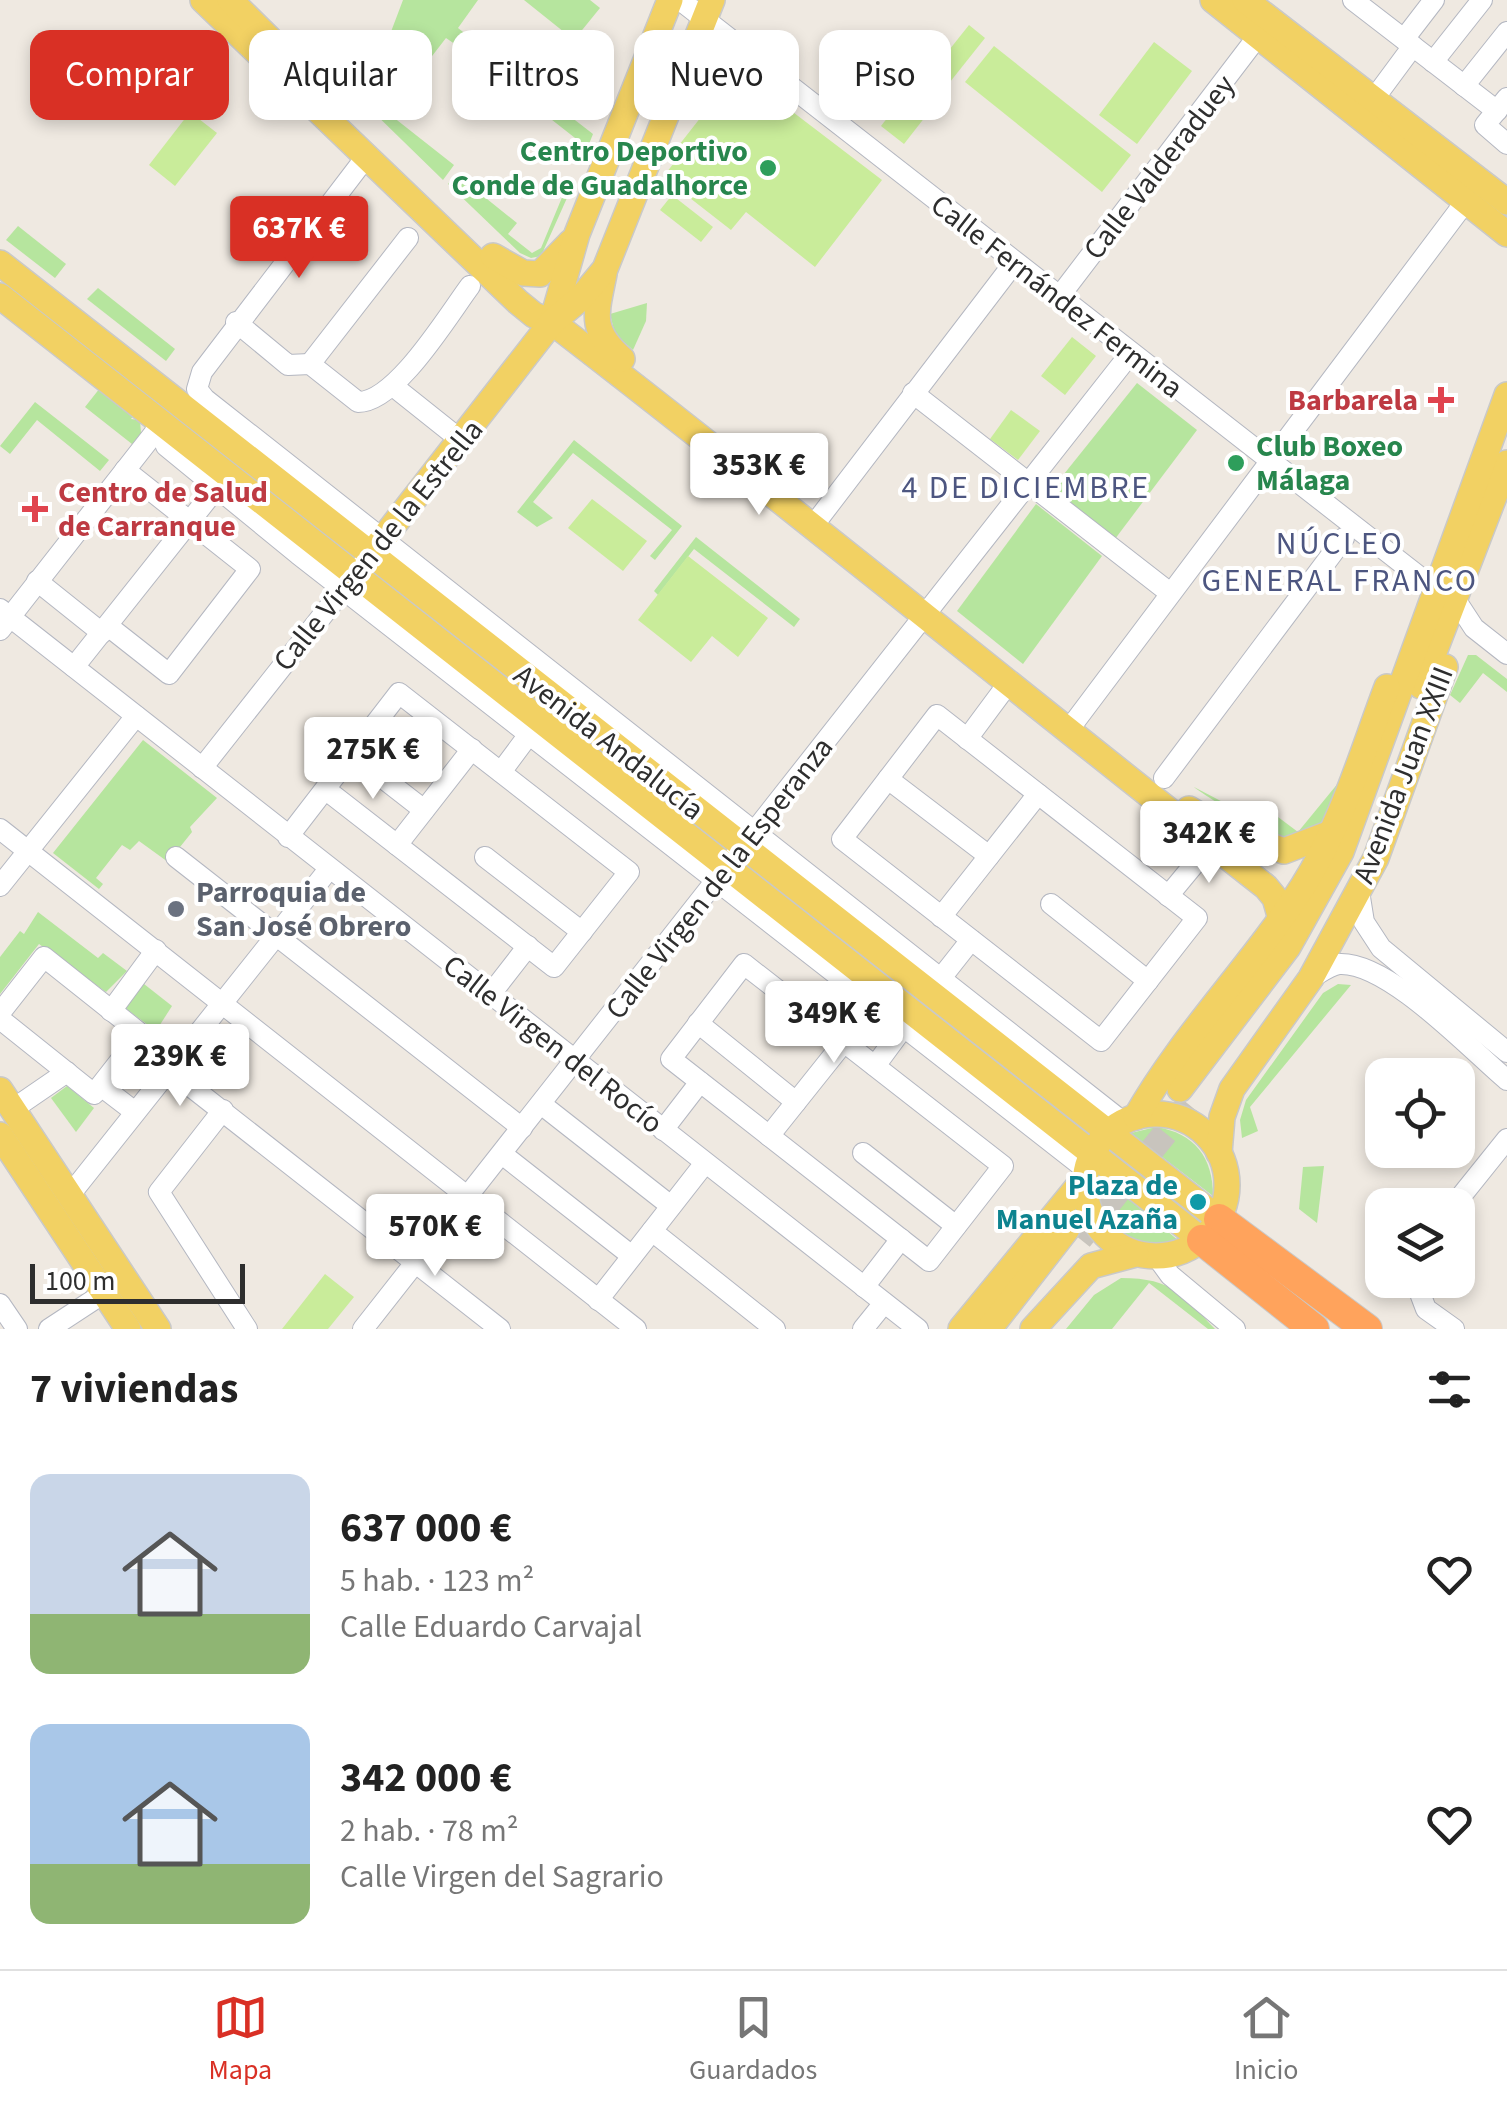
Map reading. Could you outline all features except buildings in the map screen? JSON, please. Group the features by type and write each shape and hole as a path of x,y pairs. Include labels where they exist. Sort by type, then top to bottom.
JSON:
{"highway":[{"path":"1211,1229 1314,1329"},
{"path":"1211,1229 1367,1329"}],"main road":[{"path":"203,0 518,302 534,315 552,322"},
{"path":"230,0 493,256 552,322 1070,728 1266,887 1275,898 1280,920"},
{"path":"552,322 577,234 670,0"},
{"path":"1213,0 1507,234"},
{"path":"1245,0 1507,202"},
{"path":"652,398 635,370 604,343 596,316 606,270 708,9"},
{"path":"493,256 524,273 540,274 558,260 577,234"},
{"name":"Avenida Andalucía","path":"0,263 363,564 1211,1229"},
{"path":"552,322 606,270"},
{"name":"Avenida Andalucía","path":"0,296 157,422 363,564"},
{"name":"Calle Virgen de la Estrella","path":"363,564 552,322"},
{"name":"Avenida Juan XXIII","path":"1186,1094 1260,1014 1336,897 1372,816 1507,395"},
{"name":"Avenida Juan XXIII","path":"961,1329 1280,920 1331,833 1412,618 1445,594 1507,463"},
{"name":"Avenida Juan XXIII","path":"1219,1153 1219,1132 1232,1089 1311,978 1376,858 1458,626 1445,594"},
{"path":"1125,772 1220,827 1284,851 1331,833"},
{"path":"6,1100 158,1329"},
{"path":"1033,1329 1091,1266 1178,1253 1211,1229 1227,1192 1219,1153 1199,1129 1164,1115 1105,1145 1086,1199 1095,1222 1114,1243 1147,1255"},
{"path":"0,1135 128,1329"},
{"path":"988,1329 1074,1234 1009,1329"}],"street":[{"name":"Calle Fernández Fermina","path":"680,0 708,9 1014,263 1445,594 1474,628 1507,654"},
{"path":"1354,0 1378,7 1408,43 1496,111 1507,144"},
{"path":"1373,100 1434,0"},
{"path":"1433,62 1482,0"},
{"path":"1464,86 1507,32"},
{"name":"Calle Valderaduey","path":"1059,297 1258,36"},
{"path":"366,156 236,322 288,366 310,364 358,402 378,398 393,386 470,286"},
{"path":"1070,728 1466,201"},
{"path":"310,364 408,238"},
{"path":"813,526 1014,263"},
{"name":"Avenida Andalucía","path":"236,322 202,372 197,389 530,733 941,978 1105,1145"},
{"name":"Calle Virgen de la Esperanza","path":"363,1329 1130,354"},
{"path":"393,386 462,441"},
{"path":"913,393 1170,594"},
{"path":"3,619 125,470 157,422"},
{"name":"Avenida Andalucía","path":"157,422 166,446 217,487 363,564 736,857 903,1028 1105,1145"},
{"path":"37,581 169,674 250,569 125,470"},
{"path":"74,667 217,487"},
{"path":"1164,778 1344,538"},
{"name":"Calle Virgen de la Estrella","path":"202,768 363,564"},
{"name":"Calle Virgen del Rocío","path":"3,619 74,667 918,1329"},
{"path":"968,738 1010,681"},
{"path":"288,837 399,692 629,872 554,967 326,789"},
{"path":"937,715 968,738 1197,918 1101,1041 842,840 937,715"},
{"path":"0,886 136,716"},
{"path":"501,772 530,733"},
{"path":"397,844 472,749"},
{"path":"352,754 424,810"},
{"path":"888,779 989,856"},
{"path":"941,917 1038,794"},
{"path":"0,829 636,1329"},
{"path":"1168,896 1210,844"},
{"path":"176,856 522,1128"},
{"path":"485,857 582,932"},
{"path":"69,1196 329,869"},
{"path":"1359,891 1368,932 1507,1052"},
{"path":"1051,904 1148,981"},
{"path":"941,978 971,940"},
{"path":"490,995 528,946"},
{"path":"111,1010 156,950"},
{"path":"44,956 111,1010 141,1034 94,1094 4,1026 44,956"},
{"path":"744,964 1003,1166 929,1261 670,1060 698,1023 744,964"},
{"path":"1311,978 1335,964 1360,966 1406,995 1507,1080"},
{"path":"1406,995 1414,987 1428,986"},
{"path":"698,1023 796,1102"},
{"path":"875,1066 903,1028"},
{"path":"134,1042 500,1329"},
{"path":"770,1136 844,1042"},
{"path":"6,1100 67,1072"},
{"path":"663,1130 700,1082"},
{"path":"100,1086 134,1112"},
{"path":"541,1104 672,1206"},
{"path":"223,1110 159,1192 246,1329"},
{"path":"1468,1188 1507,1139"},
{"path":"863,1153 956,1226"},
{"path":"502,1154 632,1256"},
{"path":"598,1300 705,1163"},
{"path":"652,1231 775,1329"},
{"path":"864,1287 901,1239"},
{"path":"1147,1255 1235,1329"},
{"path":"49,1329 104,1293"},
{"path":"1422,1298 1426,1310 1454,1329"},
{"path":"863,1329 884,1302"},
{"path":"0,1304 17,1329"}],"green space":[{"path":"403,0 478,0 458,28 461,30 452,30 452,42 446,38 432,56 432,30 392,30"},
{"path":"524,0 590,0 600,8 582,30 562,30"},
{"path":"969,25 985,38 951,81 951,48"},
{"path":"1154,42 1192,71 1137,144 1099,115"},
{"path":"994,46 1131,155 1102,192 965,82"},
{"name":"Centro Deportivo Conde de Guadalhorce","path":"799,117 882,180 815,267 746,212 731,230 663,177 677,159 672,154 699,120 799,120"},
{"path":"184,120 200,120 217,133 175,186 149,165"},
{"path":"381,120 397,120 454,165 443,180"},
{"path":"552,120 575,120 593,134 585,154 580,150 584,145"},
{"path":"886,120 923,120 904,144 881,126"},
{"path":"456,174 517,223 508,234 532,253 541,248 563,195 567,198 541,256 531,258 520,253 448,184"},
{"path":"672,195 713,227 701,242 660,210"},
{"path":"18,226 66,264 55,278 6,240"},
{"path":"98,288 175,349 166,361 87,299"},
{"path":"647,303 646,321 633,350 615,334 610,314"},
{"path":"1072,337 1096,356 1065,395 1041,376"},
{"path":"1137,383 1197,430 1115,539 1052,489"},
{"path":"100,388 134,415 131,419 140,420 141,433 132,444 85,407"},
{"path":"35,402 109,460 100,471 37,420 10,454 0,446"},
{"path":"1011,410 1040,431 1018,460 990,439"},
{"path":"574,440 682,526 655,560 650,556 672,530 573,453 533,502 553,518 537,527 517,512"},
{"path":"592,499 647,541 623,571 568,528"},
{"path":"1036,504 1102,556 1023,664 957,611"},
{"path":"696,537 800,619 794,627 694,549 658,595 654,591"},
{"path":"688,556 768,618 738,657 712,636 691,662 638,620"},
{"path":"1468,655 1476,655 1507,679 1507,692 1483,673 1460,703 1450,695"},
{"path":"143,740 217,798 190,827 192,832 168,862 139,841 130,850 122,845 96,878 103,884 99,889 53,853"},
{"path":"1339,782 1334,805 1320,825 1288,839 1270,834 1194,787 1261,822 1270,811 1298,832"},
{"path":"38,912 98,958 103,953 127,971 106,992 39,944 0,994 0,957 20,931 24,934"},
{"path":"144,984 172,1006 156,1031 125,1008"},
{"path":"1338,984 1351,985 1250,1107 1258,1131 1242,1138 1240,1120 1246,1100 1323,993"},
{"path":"67,1086 94,1108 76,1132 51,1098"},
{"path":"1156,1127 1181,1135 1199,1150 1210,1170 1213,1196 1131,1133"},
{"path":"1324,1166 1317,1223 1299,1209 1303,1167"},
{"path":"1099,1174 1179,1241 1147,1243 1119,1231 1101,1207"},
{"path":"325,1274 354,1297 328,1329 282,1329"},
{"path":"1121,1278 1166,1285 1185,1298 1215,1329 1208,1329 1149,1283 1112,1329 1066,1329 1094,1295"}],"tunnel":[{"path":"1080,1239 1193,1099"}],"place":[{"name":"Centro Deportivo Conde de Guadalhorce","path":"768,168"},
{"name":"Barbarela","path":"1441,400"},
{"name":"Club Boxeo Málaga","path":"1236,463"},
{"name":"Centro de Salud de Carranque","path":"35,509"},
{"name":"Parroquia de San José Obrero","path":"176,909"},
{"name":"Plaza de Manuel Azaña","path":"1198,1202"}],"district":[{"name":"4 DE DICIEMBRE","path":"1026,487"},
{"name":"NÚCLEO GENERAL FRANCO","path":"1340,562"}]}
